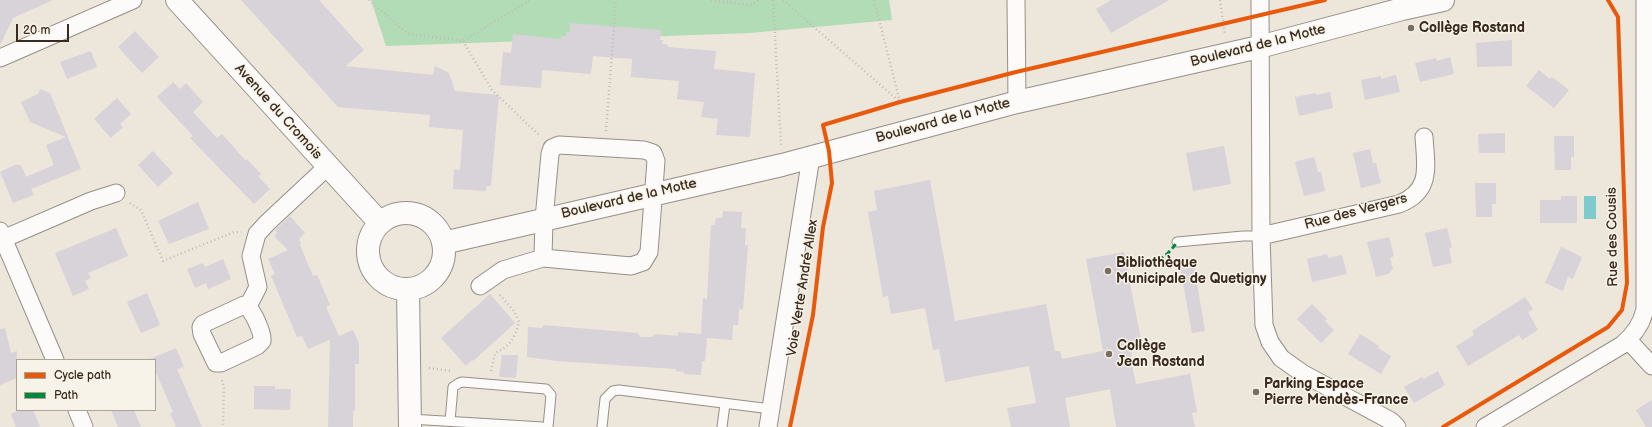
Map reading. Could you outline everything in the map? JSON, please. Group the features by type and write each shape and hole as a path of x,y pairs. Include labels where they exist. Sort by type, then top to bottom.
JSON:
{"street":[{"path":"0,58 133,0"},
{"name":"Avenue du Cromois","path":"177,0 380,223"},
{"path":"1016,0 1017,102"},
{"path":"1260,0 1260,236 1264,325 1270,342 1281,358 1302,373 1391,421 1397,427"},
{"name":"Boulevard de la Motte","path":"443,243 653,193 782,165 1017,102 1260,47 1402,9 1443,0"},
{"path":"1485,427 1628,340 1639,326 1645,309 1648,68 1645,0"},
{"name":"Rue des Vergers","path":"1260,236 1399,204 1412,198 1422,187 1425,176 1424,137"},
{"path":"488,287 503,270 543,258 631,266 638,265 646,258 649,252 656,161 653,153 649,151 559,145 552,148 550,154 544,219 543,258"},
{"path":"768,427 811,157"},
{"path":"248,306 258,287 251,256 257,234 328,166"},
{"path":"55,359 2,235 116,193"},
{"path":"402,213 414,214 424,218 434,225 440,234 443,243 443,258 440,269 433,278 423,285 408,289 399,289 387,284 377,277 370,266 367,254 368,241 374,230 380,223 391,215 402,213"},
{"path":"408,289 410,423"},
{"path":"241,306 248,306 253,313 262,341 257,346 221,363 216,363 202,334 201,327 241,306"},
{"path":"1628,340 1652,366"},
{"path":"77,411 84,427"}],"lane":[{"path":"1177,242 1243,236 1260,236"},
{"path":"450,422 454,387 462,382 546,388 551,395 548,427"},
{"path":"602,427 605,399 613,391 619,390 771,409"},
{"path":"722,427 725,404"},
{"path":"410,423 450,422 543,427"}],"path":[{"path":"369,0 408,34 463,41 530,0"},
{"path":"605,148 616,0"},
{"path":"711,0 752,5 759,0"},
{"path":"773,0 782,165"},
{"path":"783,0 900,102"},
{"path":"874,0 900,102"},
{"path":"1220,0 1222,23 1228,54"},
{"path":"1215,25 1230,22"},
{"path":"463,41 492,90 552,148"},
{"path":"893,104 907,100"},
{"path":"116,193 141,210 163,261 234,232 246,231 257,234"},
{"path":"488,287 499,295 514,311 519,322 515,336 509,345 494,353 490,376"},
{"path":"216,363 224,386 223,427"},
{"path":"428,368 459,372"}],"green space":[{"path":"371,0 889,0 892,20 750,33 386,46"}],"water":[{"path":"1584,196 1596,196 1596,219 1584,219"}],"building":[{"path":"0,0 53,0 13,18 0,45"},
{"path":"241,0 319,0 364,50 346,66 433,75 435,66 449,73 455,91 499,95 491,186 486,186 486,191 453,189 454,169 460,170 463,130 429,127 430,115 338,107"},
{"path":"1111,0 1169,0 1111,33 1096,9"},
{"path":"570,23 661,30 660,40 663,40 662,44 667,44 668,47 716,51 714,69 755,73 750,137 716,135 718,119 701,117 704,102 677,99 679,81 631,77 632,59 593,56 591,74 542,70 541,88 500,85 503,52 511,53 513,34 561,39 561,35 566,36 566,32 570,32"},
{"path":"135,31 159,57 142,73 118,47"},
{"path":"1512,40 1512,66 1477,67 1476,43"},
{"path":"91,51 97,67 67,79 60,62"},
{"path":"1450,57 1454,74 1420,82 1415,63 1436,58 1437,61"},
{"path":"1539,70 1550,79 1552,77 1569,90 1554,108 1526,86"},
{"path":"1396,75 1400,92 1365,100 1361,80 1381,76 1381,79"},
{"path":"173,82 180,89 186,83 203,102 193,112 217,138 222,134 246,161 247,159 261,174 258,176 270,189 254,204 190,138 193,136 157,97"},
{"path":"40,89 50,93 81,169 31,189 34,195 13,203 0,172 15,165 21,165 26,177 54,165 46,145 66,137 30,122 21,102 38,94"},
{"path":"1330,92 1333,108 1299,116 1295,97"},
{"path":"117,98 131,114 120,124 123,127 111,138 94,119"},
{"path":"1505,133 1505,153 1479,153 1478,134"},
{"path":"1554,136 1574,136 1574,157 1571,157 1571,170 1555,170"},
{"path":"1224,146 1231,184 1193,191 1186,153"},
{"path":"1370,149 1373,163 1376,163 1381,183 1361,188 1353,153"},
{"path":"153,151 173,173 158,187 138,165"},
{"path":"1314,157 1318,172 1321,172 1325,191 1304,196 1295,162"},
{"path":"930,180 955,321 1046,304 1055,351 1060,351 1062,359 1103,351 1086,259 1124,252 1142,345 1132,347 1131,360 1136,384 1190,374 1197,412 1192,413 1195,427 1116,427 1110,389 1065,398 1070,427 1011,427 1007,408 1036,403 1029,366 945,382 939,349 933,350 925,308 891,314 888,296 883,297 868,212 877,210 874,191"},
{"path":"1475,183 1496,183 1496,204 1492,204 1492,217 1476,217"},
{"path":"1561,196 1577,196 1577,223 1540,223 1540,200 1561,200"},
{"path":"198,202 209,229 169,244 158,221"},
{"path":"723,211 742,212 741,228 746,228 745,245 748,245 743,310 739,309 738,325 733,325 732,340 707,338 705,361 702,361 701,375 684,374 684,372 676,371 676,369 557,361 527,357 528,327 542,328 543,325 637,333 641,337 652,337 655,334 678,336 678,332 701,334 703,298 707,299 711,225 715,225 716,218 722,218"},
{"path":"290,216 305,233 299,239 300,245 313,276 317,275 330,305 326,307 339,336 308,349 302,336 297,337 271,276 275,274 268,259 288,250 274,236 277,233 275,230"},
{"path":"116,228 128,256 88,273 91,278 85,281 89,289 73,296 55,253"},
{"path":"1447,228 1452,247 1449,248 1452,263 1433,267 1425,233"},
{"path":"1389,237 1394,256 1390,258 1393,269 1388,274 1376,277 1367,242"},
{"path":"1561,247 1582,257 1573,279 1568,277 1563,291 1545,283"},
{"path":"1327,254 1328,258 1342,255 1347,274 1312,282 1307,259"},
{"path":"223,259 231,279 208,289 206,283 195,288 187,269 203,263 205,267"},
{"path":"1193,259 1205,331 1192,333 1179,261"},
{"path":"147,293 160,325 141,333 127,302"},
{"path":"490,294 515,323 466,366 441,338"},
{"path":"1525,297 1533,309 1528,312 1538,330 1522,340 1519,335 1468,366 1456,346 1474,335 1472,331"},
{"path":"1312,304 1327,319 1325,321 1334,330 1321,343 1297,319"},
{"path":"5,328 11,353 17,351 17,359 16,378 0,385 0,329"},
{"path":"353,330 359,343 359,364 355,364 355,411 353,411 353,427 328,427 330,340"},
{"path":"1360,334 1379,346 1378,348 1391,356 1381,374 1348,354"},
{"path":"176,348 184,367 177,369 202,427 176,427 170,413 173,412 156,372 156,359 150,359"},
{"path":"502,355 518,355 516,378 499,377"},
{"path":"1438,371 1445,385 1414,403 1404,387 1422,377 1424,379"},
{"path":"254,386 275,386 275,389 291,389 290,410 254,409"},
{"path":"1652,400 1652,427 1646,427 1636,410"},
{"path":"18,411 33,411 40,427 16,427 11,414"},
{"path":"111,411 134,411 141,427 118,427"}],"marked path":[{"path":"1132,266 1158,260 1167,254 1177,242"}],"cycle path":[{"name":"Voie Verte André Allex","path":"790,427 813,315 823,227 832,183 829,151 823,125 900,102 1016,72 1325,0"},
{"name":"Rue des Cousis","path":"1443,427 1608,327 1622,310 1627,283 1618,17 1608,0"}],"place":[{"name":"Collège Rostand","path":"1411,28"},
{"name":"Bibliothèque Municipale de Quetigny","path":"1108,271"},
{"name":"Collège Jean Rostand","path":"1109,354"},
{"name":"Parking Espace Pierre Mendès-France","path":"1256,392"}]}
